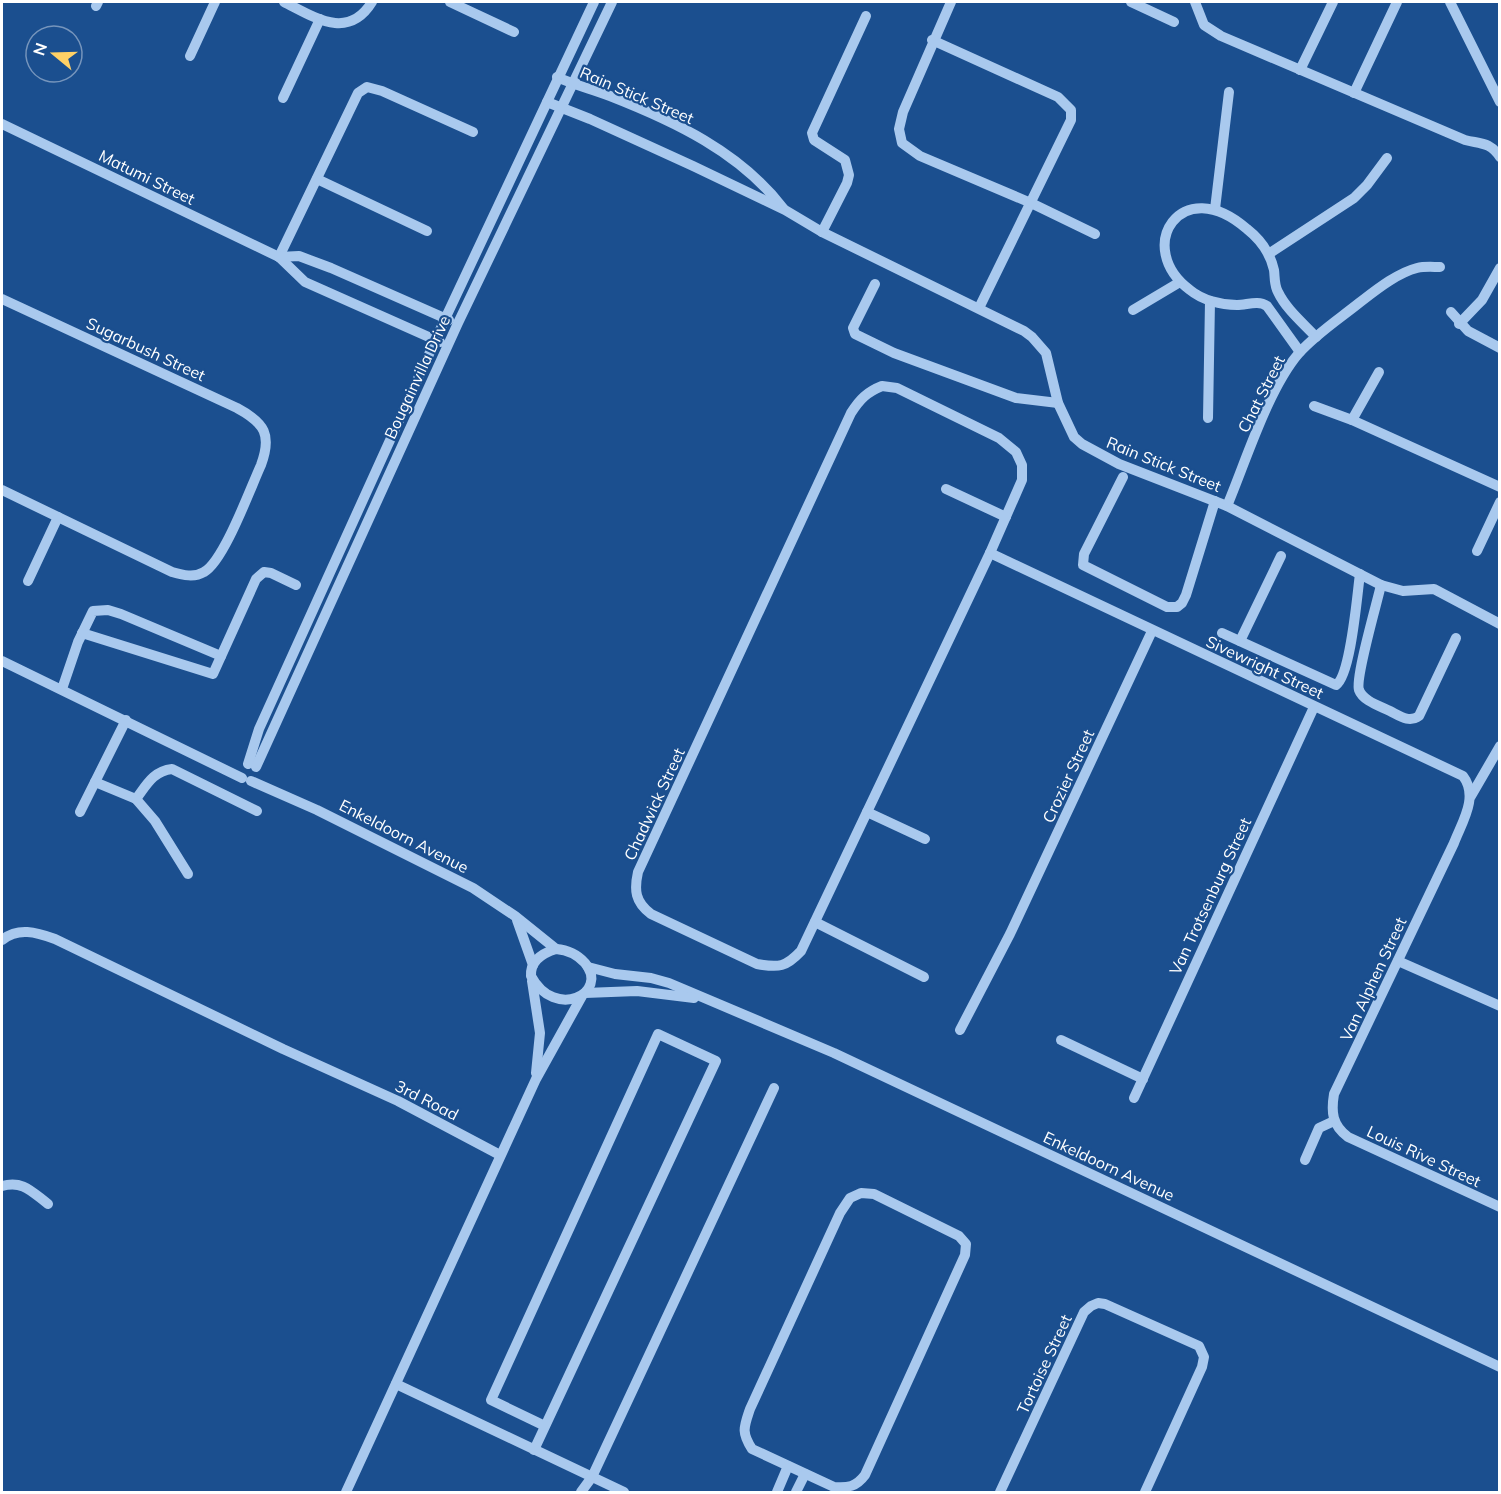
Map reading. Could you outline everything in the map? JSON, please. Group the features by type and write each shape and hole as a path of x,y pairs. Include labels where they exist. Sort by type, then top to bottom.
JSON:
{"street":[{"path":"190,56 215,2"},
{"path":"284,2 335,24 352,21 363,14 372,2"},
{"path":"450,2 514,32"},
{"name":"Bougainvilla Drive","path":"250,772 259,729 444,319 594,2"},
{"name":"Bougainvilla Drive","path":"250,772 458,323 612,2"},
{"path":"951,2 903,112 899,129 902,143 920,156 1031,203 1095,234"},
{"path":"1131,2 1174,22"},
{"path":"1195,2 1204,25 1210,30 1465,141 1485,143 1491,146 1500,157"},
{"path":"1300,70 1333,2"},
{"path":"1354,93 1397,2"},
{"path":"1450,2 1500,102"},
{"path":"822,232 849,175 845,159 814,140 812,133 866,16"},
{"path":"283,98 320,19"},
{"path":"933,40 1059,97 1071,110 1071,120 979,308"},
{"name":"Rain Stick Street","path":"557,77 608,95 676,124 736,161 773,194 785,210"},
{"path":"279,257 358,93 367,87 382,91 473,132"},
{"path":"1215,209 1229,92"},
{"name":"Rain Stick Street","path":"547,102 590,119 785,210 822,232 1012,324 1032,337 1046,353 1058,403 1074,438 1082,444 1119,464 1227,506 1381,585 1403,591 1434,589 1500,624"},
{"name":"Matumi Street","path":"2,124 279,257 305,282 448,345"},
{"path":"1270,254 1354,198 1368,185 1387,158"},
{"path":"317,179 427,231"},
{"path":"1300,352 1264,304 1236,305 1210,301 1190,291 1180,282 1168,264 1165,245 1166,234 1178,216 1189,210 1206,207 1226,213 1246,227 1261,241 1270,254 1278,292 1316,337"},
{"name":"Matumi Street","path":"279,257 299,256 458,323"},
{"name":"Chat Street","path":"1227,506 1267,408 1282,378 1300,352 1368,296 1404,273 1419,267 1440,267"},
{"path":"1460,324 1482,300 1500,268"},
{"path":"1133,310 1180,282"},
{"path":"875,284 853,328 855,334 894,353 1016,398 1058,403"},
{"name":"Sugarbush Street","path":"2,299 237,408 256,420 267,438 261,465 228,539 214,565 203,573 186,576 172,572 58,517"},
{"path":"1208,418 1210,301"},
{"path":"1450,312 1468,331 1500,348"},
{"path":"1286,333 1300,320"},
{"path":"1352,420 1378,372"},
{"name":"Chadwick Street","path":"882,386 897,388 999,438 1016,452 1022,465 1022,480 1006,517 801,951 789,964 773,967 757,964 642,908 636,897 639,872 859,400 870,391 882,386"},
{"path":"1314,406 1352,420 1500,487"},
{"path":"1123,477 1084,554 1083,565 1167,607 1177,607 1186,595 1215,501"},
{"path":"946,489 1006,517"},
{"path":"2,490 58,517 27,581"},
{"path":"1476,551 1500,502"},
{"name":"Sivewright Street","path":"990,553 1314,707 1453,770 1464,776 1471,796"},
{"path":"1240,641 1281,556"},
{"path":"82,633 213,674 256,579 264,572 271,573 296,585"},
{"path":"1222,633 1336,685 1341,682 1347,666 1360,574"},
{"path":"1381,585 1358,688 1362,695 1370,701 1407,719 1414,720 1419,716 1456,638"},
{"path":"62,689 82,633 93,611 108,610 221,656"},
{"name":"Crozier Street","path":"960,1030 1010,934 1152,631"},
{"path":"2,661 219,765 250,772"},
{"name":"Van Trotsenburg Street","path":"1134,1098 1314,707"},
{"path":"80,812 126,720"},
{"path":"1471,796 1500,746"},
{"path":"136,799 156,773 172,769 257,811"},
{"name":"Enkeldoorn Avenue","path":"250,772 275,790 473,888 515,916 556,949 571,952 588,967 669,983 703,999 743,1013 834,1053 1500,1366"},
{"path":"95,782 136,799 155,820 188,874"},
{"name":"Van Alphen Street","path":"1336,1125 1332,1110 1335,1094 1454,843 1471,796"},
{"path":"867,812 925,839"},
{"path":"515,916 533,964 531,976 540,1033 536,1079"},
{"path":"815,922 924,977"},
{"name":"3rd Road","path":"2,940 13,933 22,931 55,939 283,1049 398,1101 500,1155"},
{"path":"533,964 543,954 556,949"},
{"path":"1398,961 1500,1006"},
{"path":"346,1492 536,1079 590,981 591,974 588,967"},
{"name":"Enkeldoorn Avenue","path":"531,976 541,991 549,996 569,1000 583,994 637,991 703,999"},
{"path":"534,1450 716,1061 658,1034 491,1401 545,1426"},
{"path":"1061,1040 1143,1079"},
{"path":"581,1492 592,1477 774,1088"},
{"path":"1305,1160 1319,1128 1336,1125"},
{"name":"Louis Rive Street","path":"1336,1125 1348,1137 1500,1207"},
{"path":"2,1186 12,1183 21,1185 48,1204"},
{"path":"861,1193 874,1194 959,1236 966,1244 965,1255 865,1475 858,1484 848,1488 834,1487 805,1474 753,1449 745,1438 743,1428 840,1213 850,1198 861,1193"},
{"name":"Tortoise Street","path":"1000,1492 1084,1312 1090,1306 1098,1303 1198,1346 1204,1357 1202,1367 1145,1492"},
{"path":"396,1384 624,1492"},
{"path":"777,1492 788,1466"},
{"path":"796,1492 805,1474"}]}
